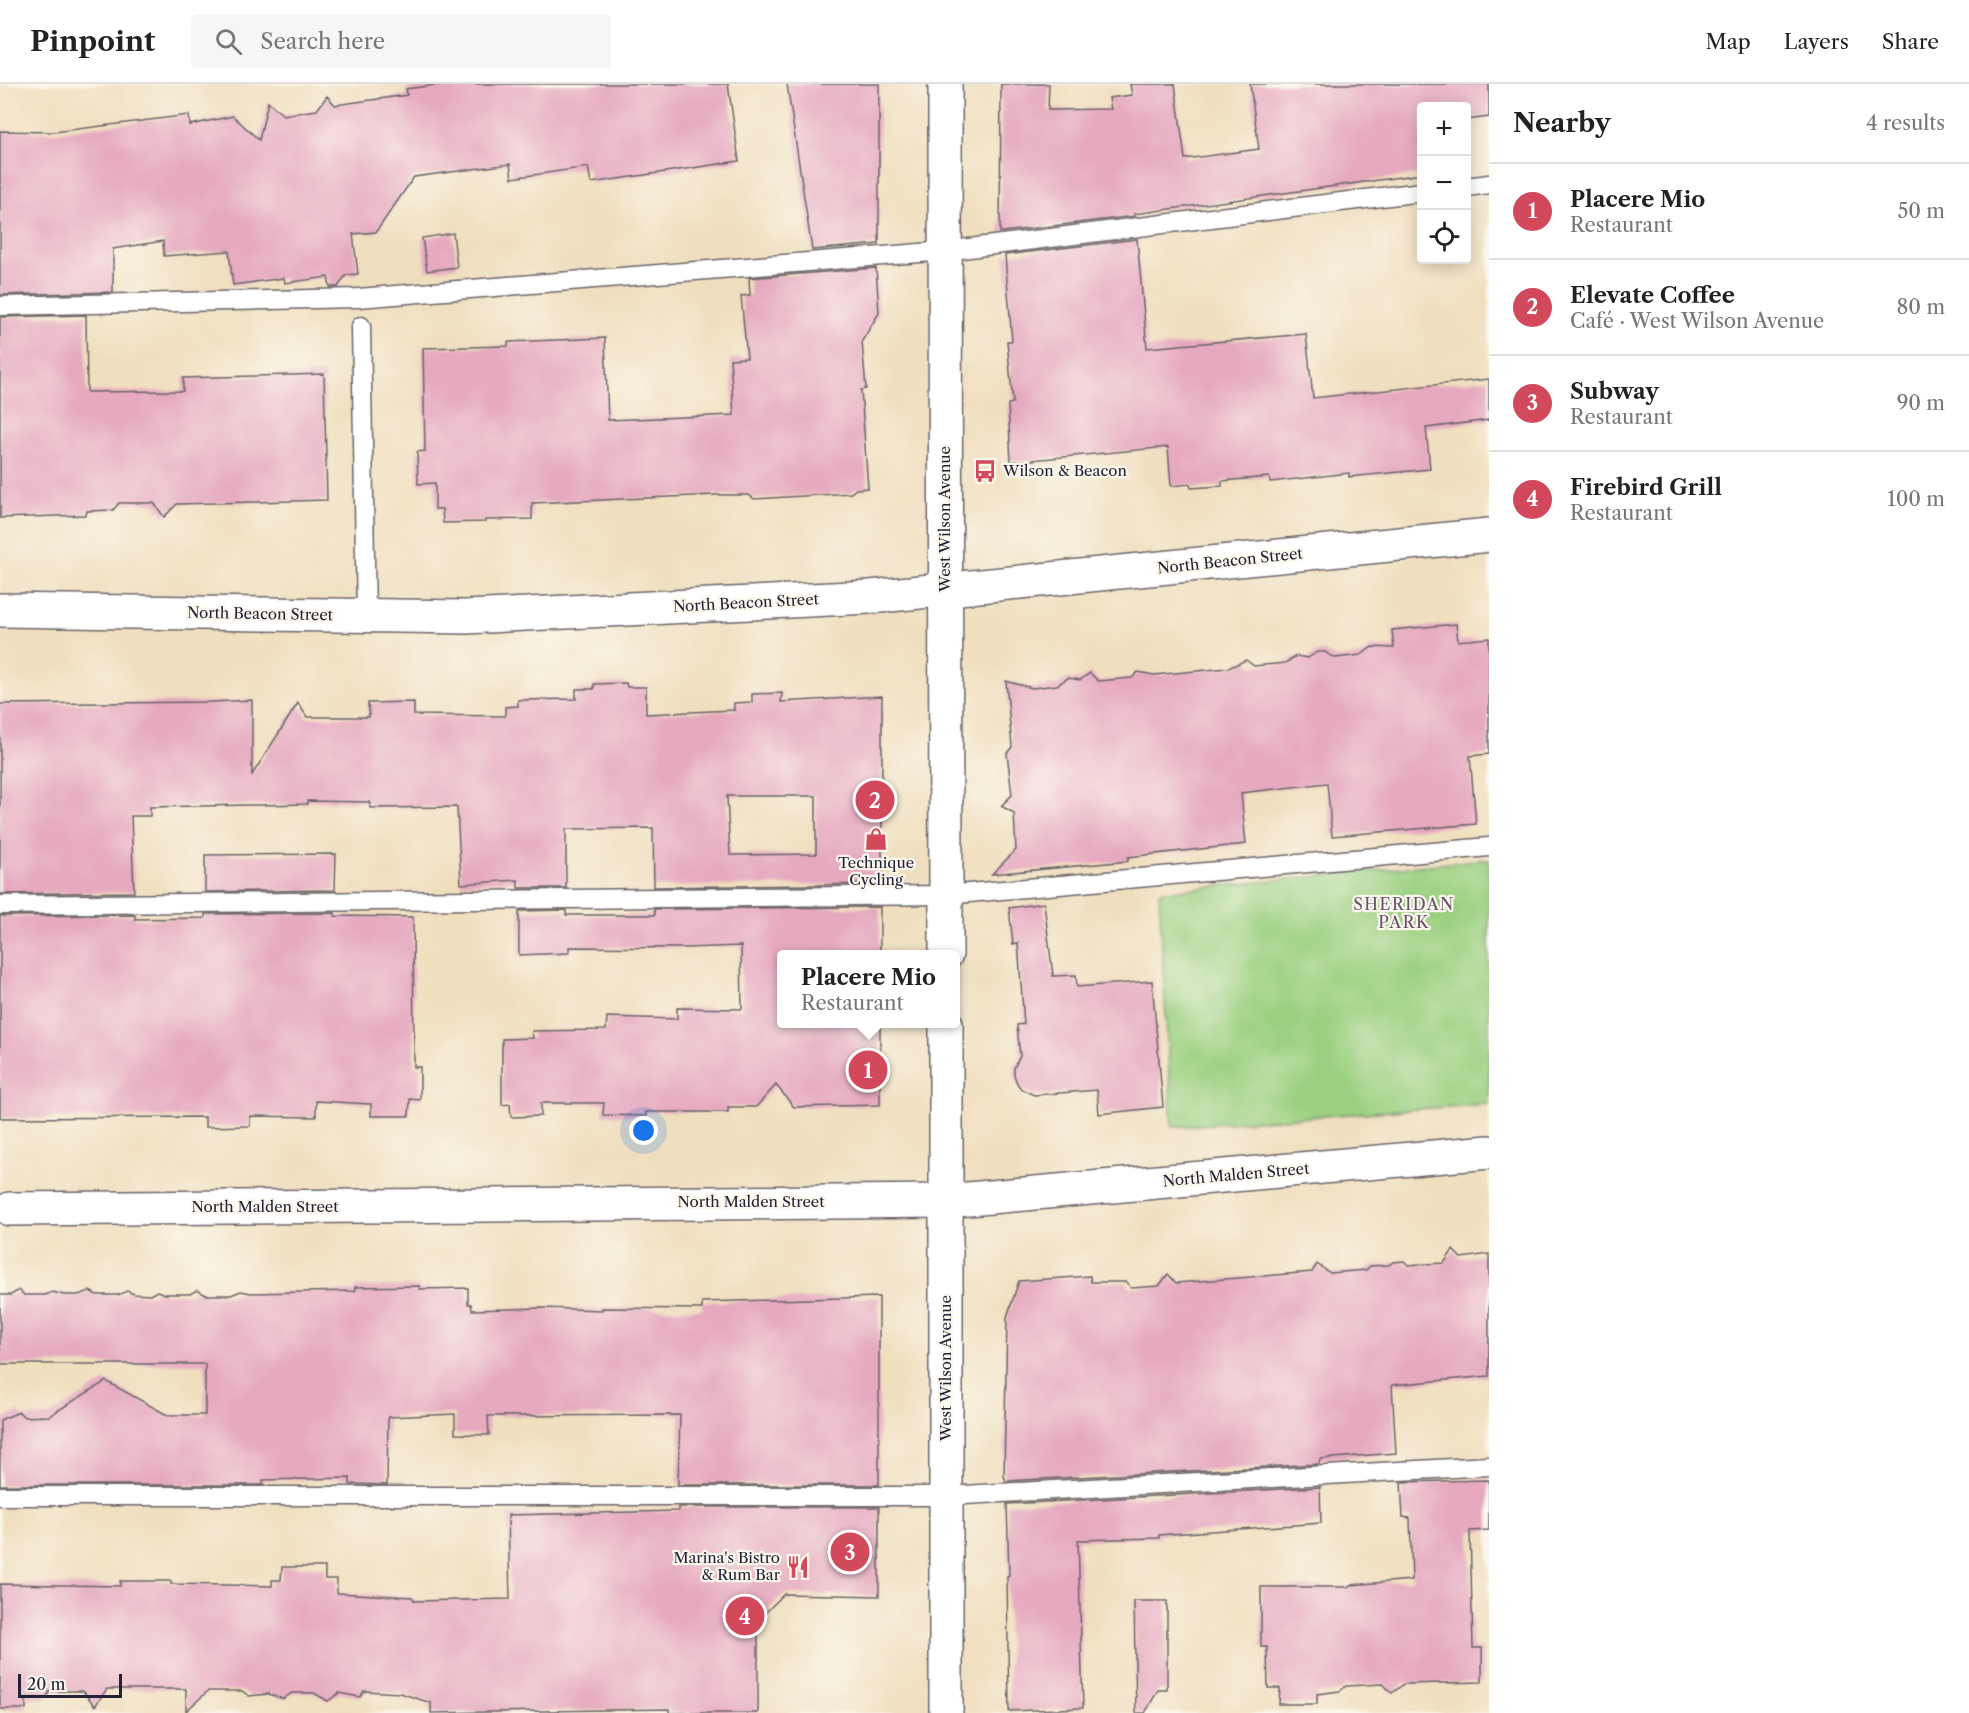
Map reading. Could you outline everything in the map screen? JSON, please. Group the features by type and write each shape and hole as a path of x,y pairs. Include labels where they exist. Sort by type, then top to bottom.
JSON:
{"street":[{"name":"West Wilson Avenue","path":"945,84 946,950"},
{"name":"North Beacon Street","path":"0,610 466,617 870,597 1489,535"},
{"name":"West Wilson Avenue","path":"946,1028 946,1713"},
{"name":"North Malden Street","path":"10,1209 946,1201 1489,1152"}],"lane":[{"path":"1471,186 1489,184"},
{"path":"0,306 358,298 945,251 1417,193"},
{"path":"361,326 366,616"},
{"path":"0,905 946,895 1489,847"},
{"path":"0,1496 946,1496 1489,1466"}],"green space":[{"path":"1489,859 1489,1104 1172,1127 1159,892"}],"building":[{"path":"443,84 728,84 739,161 591,183 588,167 512,178 510,164 414,177 376,232 353,234 358,274 346,275 338,287 330,287 328,277 285,283 284,278 233,285 229,251 164,256 163,241 113,249 113,292 0,295 0,131 54,132 189,115 190,125 233,116 259,140 268,102 283,115 317,110 327,96 335,105 407,95 406,89"},
{"path":"787,84 879,84 879,244 812,250"},
{"path":"1001,84 1049,84 1048,110 1111,109 1109,98 1132,95 1130,84 1175,84 1185,159 1259,149 1250,84 1489,84 1489,117 1471,119 1471,102 1417,102 1417,175 1134,214 1135,216 1000,232"},
{"path":"453,233 457,267 427,271 422,238"},
{"path":"1137,239 1147,348 1306,334 1313,398 1489,379 1489,420 1426,428 1430,469 1349,477 1349,473 1270,482 1269,477 1222,481 1222,486 1191,488 1190,484 1171,486 1168,447 1011,462 1008,404 1013,403 1007,341 1012,341 1005,255"},
{"path":"876,268 879,313 862,341 866,389 861,390 868,488 856,489 851,493 754,499 749,495 716,495 532,503 532,519 443,523 442,509 435,509 435,483 418,484 417,452 425,451 423,348 508,346 508,342 605,338 608,420 734,415 730,359 747,358 741,296 750,295 749,278"},
{"path":"86,315 87,392 183,391 183,378 324,374 327,500 177,504 164,517 154,503 119,503 113,510 87,511 86,515 0,518 0,317"},
{"path":"1456,624 1458,641 1489,638 1489,754 1470,756 1476,824 1332,836 1327,783 1241,793 1246,844 1128,857 1128,861 992,874 1016,850 1014,813 1001,806 1012,795 1007,753 1012,747 1006,681 1032,688 1057,685 1068,678 1080,680 1090,673 1098,681 1132,678 1138,672 1154,675 1228,668 1246,660 1254,666 1285,663 1296,656 1308,658 1317,652 1325,652 1335,658 1361,655 1372,647 1394,648 1392,630"},
{"path":"626,683 627,687 646,687 646,714 734,710 734,703 752,702 752,694 782,693 781,702 882,696 882,880 880,884 654,887 653,828 566,829 566,888 518,888 518,880 461,884 457,807 370,808 370,802 307,801 307,804 150,807 150,816 131,816 134,892 0,894 0,704 252,700 252,775 298,703 307,717 369,717 368,703 414,702 414,715 505,716 505,707 518,706 518,700 576,699 576,689 594,689 594,684","holes":["727,796 816,796 816,854 730,855"]},
{"path":"336,854 335,890 205,892 205,855"},
{"path":"1044,903 1053,976 1076,975 1077,987 1152,981 1163,1107 1099,1114 1097,1090 1034,1095 1021,1089 1017,1083 1014,1068 1020,1056 1017,1025 1024,1024 1018,943 1013,944 1009,908"},
{"path":"880,907 880,950 777,950 777,1028 880,1028 880,1105 794,1107 776,1085 756,1107 728,1107 728,1112 646,1112 646,1116 603,1115 604,1103 541,1103 541,1116 511,1117 510,1104 502,1105 502,1039 533,1038 532,1031 606,1030 607,1017 677,1019 677,1008 742,1009 741,946 569,947 569,953 519,955 519,911 566,910 566,915 655,915 654,909"},
{"path":"335,913 335,916 413,917 414,1067 420,1067 420,1100 410,1099 409,1116 371,1116 371,1104 316,1101 316,1117 250,1116 250,1126 205,1127 205,1117 0,1118 0,916 135,915 135,919 205,918 205,914"},
{"path":"1453,1250 1461,1258 1489,1254 1489,1376 1392,1385 1396,1453 1320,1459 1319,1464 1006,1481 1004,1476 1007,1317 1019,1281 1090,1276 1091,1282 1126,1282 1131,1288 1159,1286 1168,1274 1176,1283 1312,1272 1317,1264 1330,1273 1366,1270 1370,1266 1404,1261 1408,1265 1444,1263"},
{"path":"420,1286 420,1289 468,1288 468,1304 471,1304 472,1310 702,1309 702,1302 879,1297 879,1485 678,1485 680,1415 488,1416 489,1435 455,1434 455,1414 388,1417 387,1485 350,1484 350,1478 263,1480 263,1485 0,1485 0,1420 19,1412 24,1417 49,1416 106,1381 167,1415 205,1415 205,1364 0,1364 0,1295 11,1295 19,1290 24,1295 45,1295 53,1292 78,1295 90,1291 97,1295 119,1295 127,1291 150,1295 157,1291 165,1294 190,1294 197,1290 206,1295 231,1295 241,1291 251,1293 355,1291 355,1287"},
{"path":"1489,1480 1489,1530 1470,1531 1473,1648 1482,1648 1482,1682 1404,1684 1392,1693 1383,1684 1346,1686 1340,1691 1317,1694 1317,1704 1279,1704 1280,1688 1268,1688 1267,1647 1261,1647 1261,1587 1348,1587 1412,1580 1410,1518 1403,1517 1401,1482"},
{"path":"1320,1487 1321,1523 1159,1535 1159,1538 1078,1540 1083,1708 1009,1711 1007,1504"},
{"path":"678,1507 879,1507 879,1596 784,1594 758,1620 758,1713 669,1713 669,1709 431,1713 431,1703 400,1693 364,1691 360,1697 339,1693 328,1701 314,1693 292,1693 283,1699 269,1694 249,1696 242,1691 208,1691 186,1711 186,1689 107,1689 95,1706 83,1691 50,1691 46,1698 26,1698 26,1709 0,1709 0,1584 120,1586 120,1581 171,1581 171,1584 272,1586 272,1580 281,1580 282,1567 325,1567 325,1579 337,1579 337,1593 412,1597 415,1601 510,1599 508,1515 678,1511"},
{"path":"1134,1601 1167,1601 1167,1690 1158,1690 1145,1713 1136,1713"}],"place":[{"name":"Wilson & Beacon","path":"985,471"},
{"name":"Elevate Coffee","path":"875,800"},
{"name":"Technique Cycling","path":"876,839"},
{"name":"Placere Mio","path":"868,1070"},
{"name":"Subway","path":"850,1552"},
{"name":"Marina's Bistro & Rum Bar","path":"798,1567"},
{"name":"Firebird Grill","path":"745,1616"}],"district":[{"name":"SHERIDAN PARK","path":"1404,913"}]}
